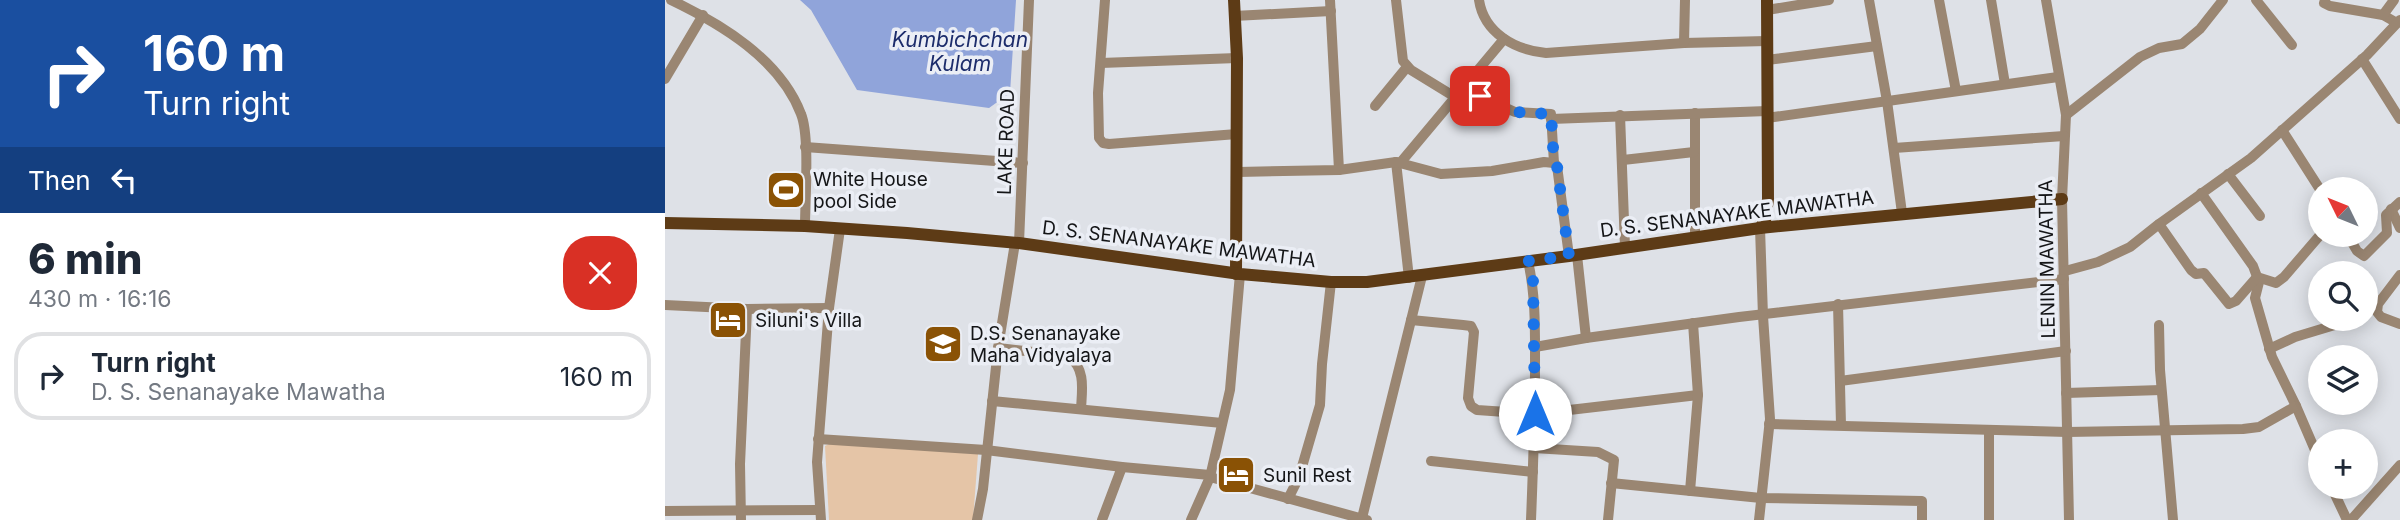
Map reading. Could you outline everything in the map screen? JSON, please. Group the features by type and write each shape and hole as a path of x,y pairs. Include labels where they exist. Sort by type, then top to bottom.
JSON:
{"main road":[{"path":"1234,0 1237,58 1238,274"},
{"path":"1761,228 1767,206 1767,5"},
{"name":"D. S. SENANAYAKE MAWATHA","path":"665,223 805,226 1017,243 1238,274 1331,282 1367,282 1761,228 2061,199"}],"street":[{"path":"671,0 703,15 756,52 785,84 802,116 805,147 805,226"},
{"name":"LAKE ROAD","path":"977,520 983,489 998,348 1017,243 1029,0"},
{"path":"1105,0 1098,104 1099,138 1103,143 1237,134"},
{"path":"1396,0 1401,50 1407,68 1455,97"},
{"path":"1479,0 1484,17 1504,39 1529,51 1546,53 1684,43 1767,41"},
{"path":"1684,43 1685,0"},
{"path":"1767,5 1829,0"},
{"path":"1869,0 1887,101 1902,213"},
{"path":"1939,0 1956,91"},
{"path":"1991,0 2005,85"},
{"name":"LENIN MAWATHA","path":"2046,0 2066,115 2061,199 2069,520"},
{"path":"2066,115 2140,57 2159,48 2182,44 2200,29 2223,0"},
{"path":"2256,0 2292,45"},
{"path":"1535,347 1693,323 2064,275 2130,247 2251,158 2362,60 2399,22 2383,15 2330,6 2324,3 2325,0"},
{"path":"2383,15 2394,0"},
{"path":"1234,16 1330,6 1339,170"},
{"path":"665,79 703,15"},
{"path":"818,439 986,450 1210,476 1365,519 1411,320 1416,277 1399,162 1504,39"},
{"path":"1767,60 1877,46"},
{"path":"1101,63 1237,58"},
{"path":"2362,60 2400,119"},
{"path":"1375,106 1407,68"},
{"path":"1551,119 1695,113 1767,114 1887,101 2058,77"},
{"path":"1464,89 1514,112 1551,114 1554,163 1557,166 1586,338"},
{"path":"1695,113 1695,237"},
{"path":"1621,115 1625,247"},
{"path":"2282,130 2312,177"},
{"path":"1894,148 2063,135"},
{"path":"805,147 1023,163"},
{"path":"1623,160 1694,152"},
{"path":"1238,172 1339,170 1399,162 1427,172 1441,173 1492,171 1544,162 1554,163"},
{"path":"2228,174 2260,216"},
{"path":"2201,193 2257,276 2259,282 2255,298 2269,349 2308,433"},
{"path":"2396,206 2400,228"},
{"path":"2378,242 2387,233 2386,215 2396,206"},
{"path":"2159,224 2191,270 2196,274 2204,272 2229,304 2236,301 2257,276"},
{"path":"1759,520 1769,424 1761,228"},
{"path":"665,511 821,515 818,439 829,308 840,229"},
{"path":"2257,276 2276,283 2309,247"},
{"path":"2355,247 2364,256 2373,247"},
{"path":"1528,261 1533,281 1535,347 1531,520"},
{"path":"1191,520 1210,476 1230,390 1238,274"},
{"path":"2400,275 2378,304 2377,312 2381,317 2400,324"},
{"path":"1288,499 1299,477 1320,405 1331,282"},
{"path":"665,304 747,309 829,308"},
{"path":"1838,304 1840,425"},
{"path":"741,515 740,464 747,309"},
{"path":"1411,320 1463,325 1471,327 1475,332 1468,398 1477,411 1535,414 1698,394"},
{"path":"1690,491 1698,394 1693,323"},
{"path":"2159,325 2161,390 2173,520"},
{"path":"2269,349 2315,331"},
{"path":"998,348 1069,356 1077,362 1082,372 1081,410"},
{"path":"1840,381 2066,351"},
{"path":"2066,393 2161,390"},
{"path":"992,401 1223,423"},
{"path":"1769,424 2067,432 2259,427 2296,405"},
{"path":"1989,430 1989,520"},
{"path":"1534,448 1598,452 1614,460 1608,520"},
{"path":"1431,461 1533,472"},
{"path":"2338,499 2349,520 2400,465"},
{"path":"1102,520 1122,467"},
{"path":"1611,483 1761,498 1922,501 1922,520"}],"shaded area":[{"path":"833,442 978,454 973,520 829,520 825,446"}],"water":[{"name":"Kumbichchan Kulam","path":"800,0 1016,0 1010,93 989,108 857,90 811,10"}],"place":[{"name":"White House pool Side","path":"786,190"},
{"name":"Siluni's Villa","path":"728,320"},
{"name":"D.S. Senanayake Maha Vidyalaya","path":"943,344"},
{"name":"Sunil Rest","path":"1236,475"}],"route":[{"path":"1480,96 1514,112 1551,114 1554,163 1557,166 1569,256 1528,261 1533,281 1535,414"}]}
